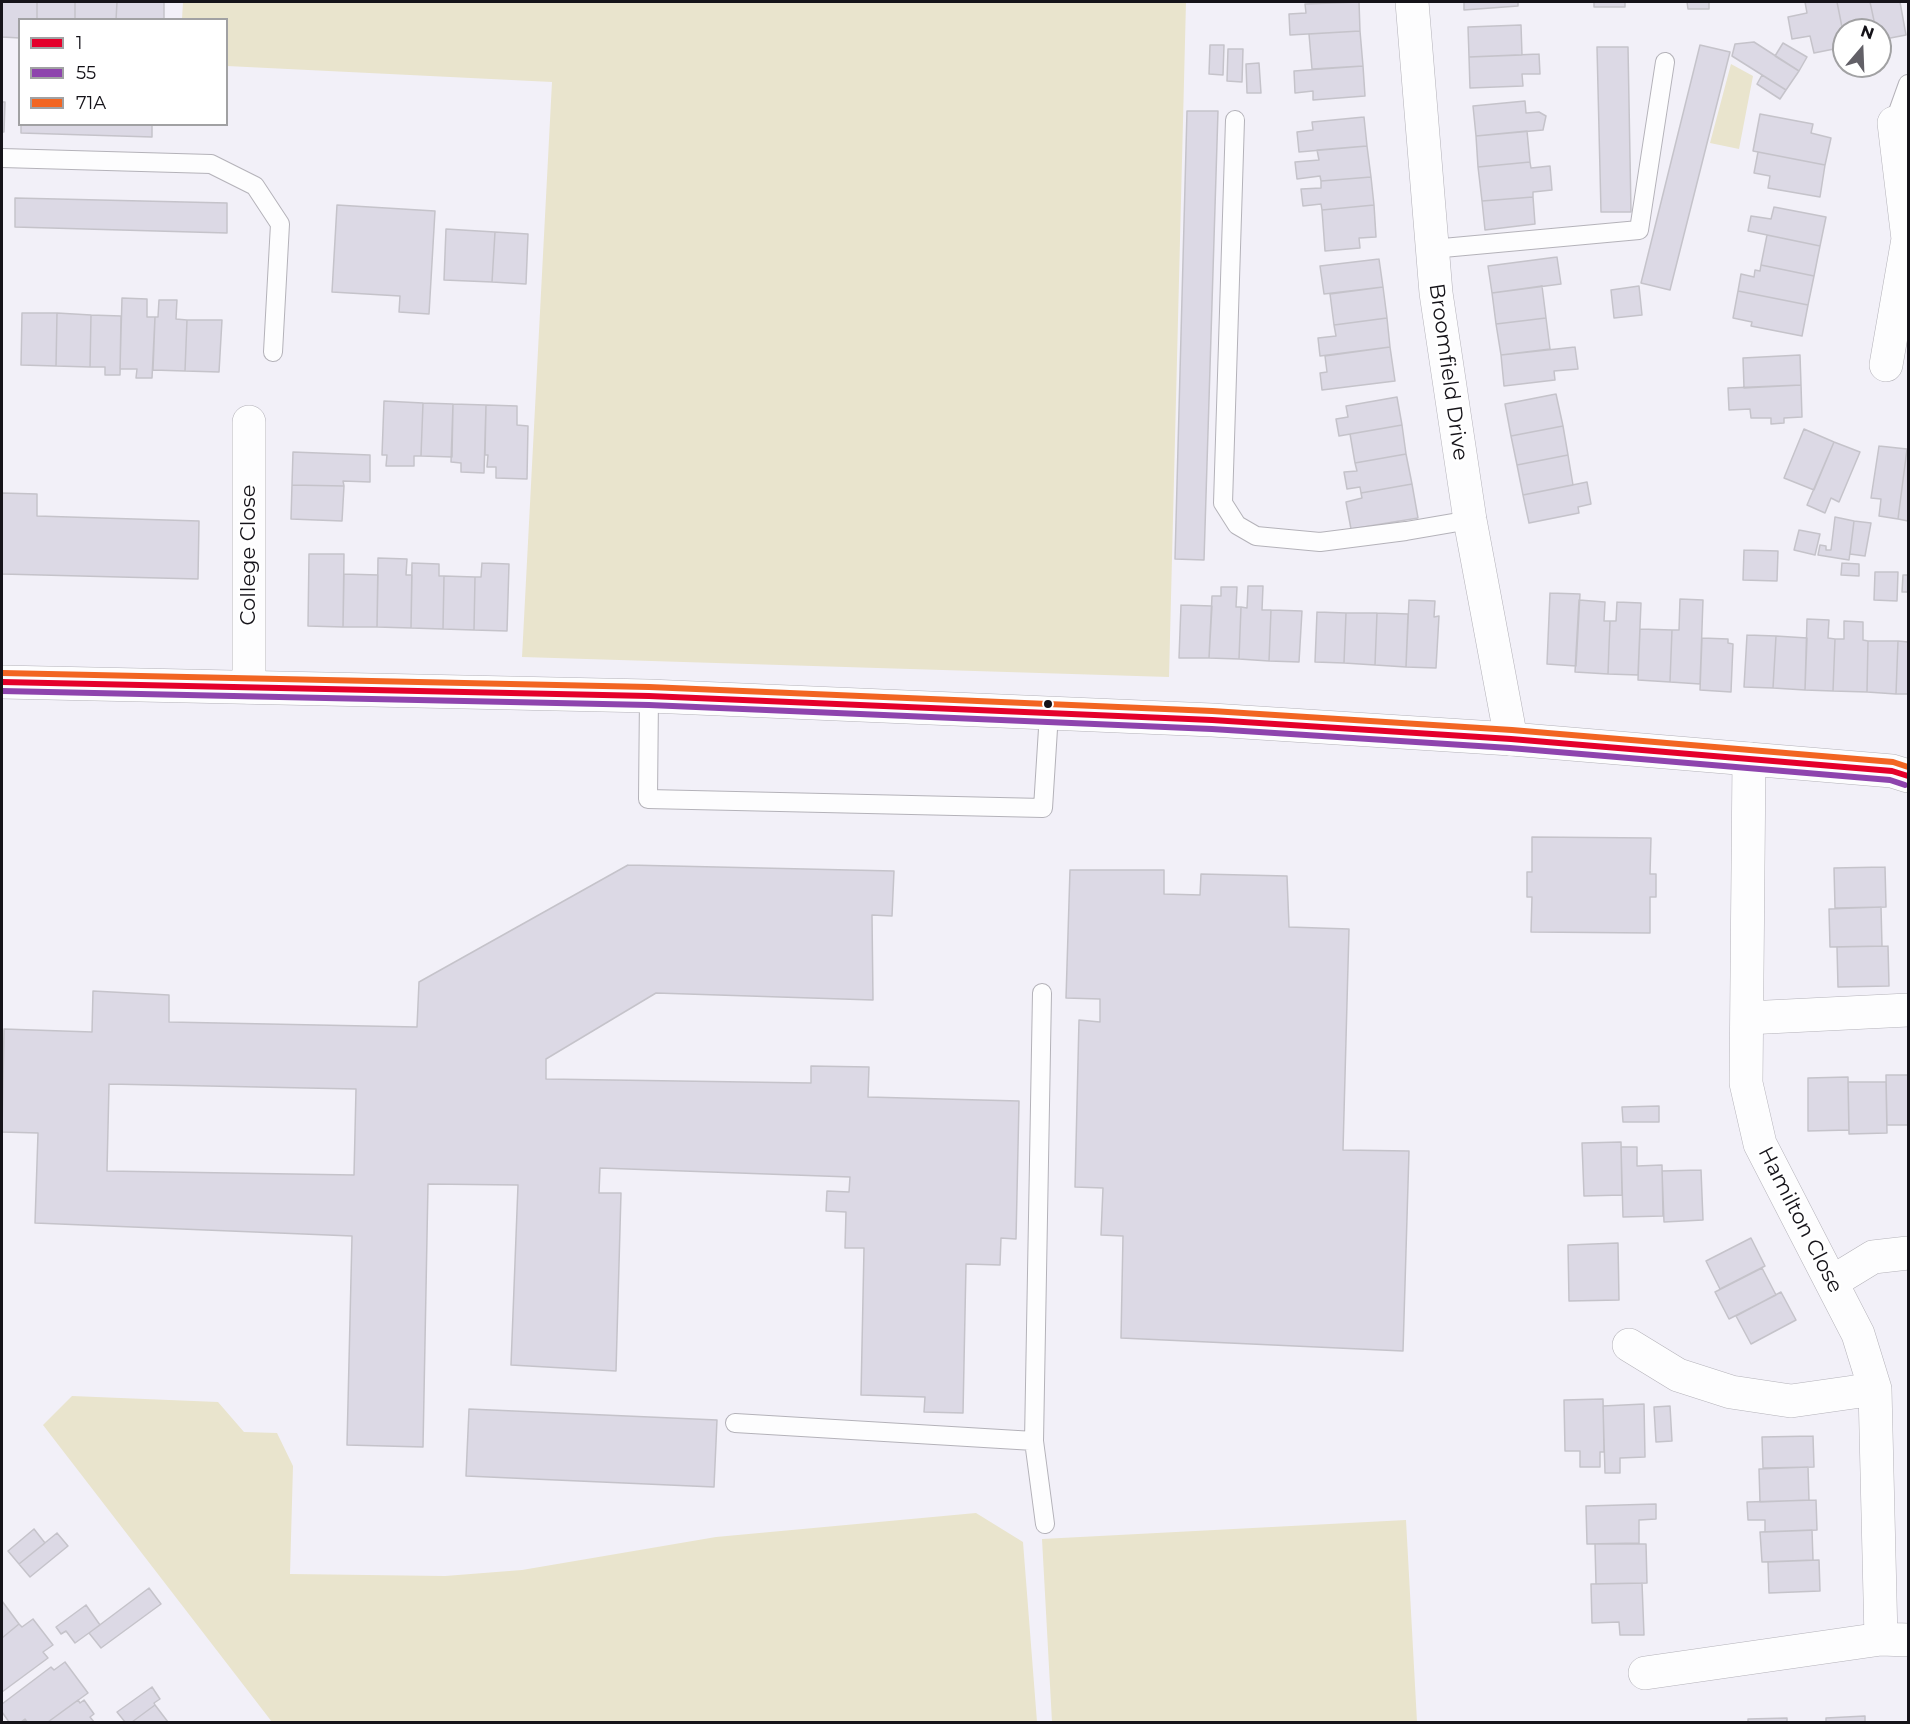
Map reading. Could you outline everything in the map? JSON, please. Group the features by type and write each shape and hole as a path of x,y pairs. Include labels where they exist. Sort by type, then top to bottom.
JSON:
{"street":[{"name":"Broomfield Drive","path":"1412,2 1436,293 1470,520 1511,739"},
{"path":"1886,365 1908,239 1894,123"},
{"name":"College Close","path":"249,422 249,687"},
{"path":"2,682 649,696 1212,720 1511,739 1892,771 1908,776"},
{"name":"Hamilton Close","path":"1749,759 1746,1083 1760,1144 1858,1334 1875,1389 1894,1640"},
{"path":"1747,1018 1908,1010"},
{"path":"1832,1282 1873,1257 1908,1253"},
{"path":"1629,1346 1678,1375 1731,1392 1791,1401 1875,1389"},
{"path":"1645,1673 1894,1640"}],"lane":[{"path":"1432,249 1639,230 1665,62"},
{"path":"1894,123 1908,84"},
{"path":"1235,120 1223,503 1237,525 1256,536 1320,542 1470,520"},
{"path":"2,158 211,164 255,186 280,224 273,352"},
{"path":"649,696 648,799 1043,808 1049,713"},
{"path":"1042,993 1034,1441 1045,1524"},
{"path":"735,1423 1034,1441"}],"shaded area":[{"path":"183,2 1186,2 1169,677 522,657 552,82 228,66 228,18 182,18"},
{"path":"1731,64 1753,76 1739,149 1710,143"},
{"path":"72,1396 218,1402 244,1432 277,1433 293,1466 290,1574 445,1576 522,1570 716,1537 976,1513 1023,1542 1037,1722 272,1722 43,1425"},
{"path":"1406,1520 1417,1722 1052,1722 1042,1539"}],"building":[{"path":"2,2 37,2 37,18 18,18 18,38 2,37"},
{"path":"37,2 75,2 75,18 37,18"},
{"path":"75,2 117,2 116,18 75,18"},
{"path":"117,2 164,2 164,18 116,18"},
{"path":"1359,2 1360,31 1290,35 1289,14 1306,13 1305,4"},
{"path":"1464,2 1518,2 1518,6 1464,10"},
{"path":"1594,2 1625,2 1625,7 1594,7"},
{"path":"1687,2 1709,2 1709,9 1688,9"},
{"path":"1805,2 1837,2 1840,18 1832,18 1832,49 1814,53 1810,36 1792,39 1788,17 1807,13"},
{"path":"1837,2 1870,2 1873,18 1840,18"},
{"path":"1870,2 1900,2 1906,35 1892,38 1892,18 1873,18"},
{"path":"1521,25 1522,55 1469,57 1468,27"},
{"path":"1360,31 1363,66 1312,69 1309,34"},
{"path":"1754,42 1799,71 1786,90 1732,56 1735,44"},
{"path":"1783,43 1807,57 1799,71 1775,56"},
{"path":"1210,45 1224,45 1223,75 1209,74"},
{"path":"1700,45 1730,52 1670,290 1641,283"},
{"path":"1597,47 1628,47 1631,212 1601,212"},
{"path":"1228,49 1243,49 1242,82 1227,81"},
{"path":"1539,54 1540,74 1522,74 1523,86 1470,88 1469,57"},
{"path":"1259,63 1261,93 1247,93 1246,64"},
{"path":"1363,66 1365,96 1313,100 1313,91 1295,93 1294,71"},
{"path":"1762,75 1786,90 1780,99 1757,84"},
{"path":"1525,101 1526,113 1539,112 1546,116 1543,130 1476,136 1473,106"},
{"path":"2,102 5,102 4,132 2,132"},
{"path":"1187,111 1218,111 1204,560 1175,559"},
{"path":"1760,114 1813,124 1811,133 1831,138 1825,165 1753,151"},
{"path":"1364,117 1367,146 1299,152 1297,132 1313,130 1312,122"},
{"path":"21,126 152,126 152,137 21,133"},
{"path":"1527,131 1530,162 1478,167 1476,136"},
{"path":"1367,146 1371,177 1321,181 1320,176 1297,179 1295,162 1319,160 1317,150"},
{"path":"1758,152 1825,165 1820,197 1768,188 1770,176 1754,173"},
{"path":"1530,162 1531,168 1550,166 1552,190 1533,192 1533,197 1482,201 1478,167"},
{"path":"1371,177 1374,205 1322,210 1321,204 1303,206 1301,189 1321,188 1321,181"},
{"path":"1533,197 1535,224 1485,230 1482,201"},
{"path":"15,198 227,203 227,233 15,227"},
{"path":"337,205 435,211 429,314 399,312 400,296 332,292"},
{"path":"1374,205 1376,237 1359,238 1360,248 1325,251 1322,210"},
{"path":"1774,207 1826,217 1820,246 1748,231 1751,216 1771,219"},
{"path":"446,229 495,232 492,282 444,280"},
{"path":"495,232 528,234 526,284 492,282"},
{"path":"1767,235 1820,246 1814,276 1761,265"},
{"path":"1557,257 1561,284 1492,293 1488,266"},
{"path":"1379,259 1383,287 1324,294 1320,266"},
{"path":"1761,265 1814,276 1808,305 1738,291 1741,274 1754,277 1755,270 1760,271"},
{"path":"1542,286 1546,318 1496,324 1492,293"},
{"path":"1639,286 1642,315 1614,318 1611,290"},
{"path":"1383,287 1387,318 1334,325 1330,294"},
{"path":"1738,291 1808,305 1802,336 1751,326 1752,322 1733,318"},
{"path":"122,298 147,299 147,317 155,317 152,378 136,378 137,369 120,369"},
{"path":"159,300 177,300 176,319 187,320 185,371 153,370 155,317 158,317"},
{"path":"22,313 57,313 56,366 21,365"},
{"path":"57,313 91,315 90,367 56,366"},
{"path":"91,315 121,316 120,375 105,375 105,367 90,367"},
{"path":"1387,318 1390,347 1320,356 1318,338 1336,336 1334,325"},
{"path":"1546,318 1550,349 1501,355 1496,324"},
{"path":"187,320 222,320 219,372 185,371"},
{"path":"1390,347 1395,381 1322,390 1320,373 1327,372 1325,356"},
{"path":"1575,347 1578,369 1554,371 1555,380 1504,386 1501,355"},
{"path":"1800,355 1801,385 1744,388 1743,358"},
{"path":"1801,385 1802,417 1784,418 1784,423 1771,424 1771,418 1751,418 1750,409 1729,410 1728,388"},
{"path":"1556,394 1563,426 1511,436 1505,404"},
{"path":"1397,397 1402,425 1339,436 1336,419 1348,417 1346,406"},
{"path":"384,401 423,403 421,456 414,456 414,466 386,466 387,455 382,455"},
{"path":"423,403 453,404 452,457 421,456"},
{"path":"453,404 486,405 484,473 461,472 461,463 451,462"},
{"path":"486,405 517,406 517,425 528,426 527,479 496,478 496,467 487,467 488,455 485,455"},
{"path":"1402,425 1406,454 1355,463 1350,434"},
{"path":"1563,426 1568,455 1517,465 1511,436"},
{"path":"1804,429 1834,442 1814,490 1784,478"},
{"path":"1834,442 1860,452 1839,502 1831,498 1825,513 1807,505"},
{"path":"1879,446 1907,449 1898,519 1879,516 1881,499 1871,498"},
{"path":"1908,449 1908,521 1898,519"},
{"path":"293,452 370,455 370,482 343,481 344,486 292,485"},
{"path":"1406,454 1412,484 1361,493 1360,487 1347,489 1344,472 1357,471 1355,463"},
{"path":"1568,455 1573,485 1523,495 1517,465"},
{"path":"1587,482 1591,504 1578,507 1579,513 1529,523 1523,495"},
{"path":"1412,484 1418,518 1351,529 1346,502 1362,498 1361,493"},
{"path":"292,485 344,486 342,521 291,519"},
{"path":"2,493 37,494 37,516 199,521 198,579 2,574"},
{"path":"1835,517 1854,521 1849,560 1818,555 1820,545 1826,546 1826,550 1831,550"},
{"path":"1854,521 1871,523 1865,556 1850,554"},
{"path":"1799,530 1820,534 1815,555 1794,550"},
{"path":"1744,550 1778,551 1777,581 1743,580"},
{"path":"309,554 344,554 343,627 308,626"},
{"path":"378,558 407,559 406,575 412,575 411,628 377,627"},
{"path":"412,563 439,564 439,576 444,576 443,629 411,628"},
{"path":"482,563 509,564 507,631 474,630 475,577 481,577"},
{"path":"1842,563 1859,564 1859,576 1841,575"},
{"path":"1875,572 1898,572 1897,601 1874,600"},
{"path":"344,574 378,575 377,627 343,627"},
{"path":"1903,575 1908,575 1908,592 1902,592"},
{"path":"444,576 475,577 474,630 443,629"},
{"path":"1248,586 1263,586 1262,610 1271,610 1269,661 1239,659 1241,607 1247,608"},
{"path":"1221,587 1237,587 1236,607 1241,607 1239,659 1209,658 1212,596 1221,596"},
{"path":"1550,593 1580,594 1576,666 1547,664"},
{"path":"1680,599 1703,600 1700,684 1670,682 1672,630 1679,630"},
{"path":"1409,600 1435,601 1434,617 1439,616 1436,668 1406,667"},
{"path":"1579,600 1605,602 1604,621 1610,621 1608,674 1575,672"},
{"path":"1617,602 1641,603 1638,675 1608,674 1610,621 1616,621"},
{"path":"1181,605 1212,606 1209,658 1179,658"},
{"path":"1271,610 1302,611 1299,662 1269,661"},
{"path":"1317,612 1346,613 1344,663 1315,662"},
{"path":"1346,613 1377,613 1375,665 1344,663"},
{"path":"1377,613 1408,614 1406,667 1375,665"},
{"path":"1807,619 1829,620 1828,638 1835,639 1833,691 1805,690"},
{"path":"1844,621 1863,622 1863,640 1868,641 1867,692 1833,691 1835,639 1844,639"},
{"path":"1640,629 1672,630 1670,682 1638,680"},
{"path":"1747,635 1776,636 1773,688 1744,687"},
{"path":"1776,636 1807,638 1805,690 1773,688"},
{"path":"1702,638 1728,639 1728,643 1733,644 1731,692 1700,690"},
{"path":"1868,641 1898,641 1896,694 1867,692"},
{"path":"1898,641 1908,642 1908,694 1896,694"},
{"path":"1532,837 1651,838 1650,874 1656,874 1656,897 1650,897 1650,933 1531,932 1532,897 1527,897 1527,872 1532,872"},
{"path":"628,865 894,871 892,916 872,915 873,1000 656,993 546,1059 546,1079 811,1083 811,1066 869,1067 868,1097 1019,1101 1016,1239 1001,1238 1000,1265 966,1264 963,1413 924,1412 925,1397 861,1395 864,1248 845,1248 846,1212 826,1211 827,1191 849,1192 850,1177 600,1168 599,1193 621,1193 616,1371 511,1365 518,1185 428,1184 423,1447 347,1445 352,1236 35,1223 38,1133 2,1132 4,1029 92,1032 93,991 169,995 169,1022 417,1027 419,982","holes":["109,1084 356,1089 354,1175 107,1171"]},
{"path":"1885,867 1886,907 1835,908 1834,868"},
{"path":"1070,870 1164,870 1164,894 1200,895 1201,874 1287,876 1289,927 1349,929 1343,1150 1409,1151 1403,1351 1121,1338 1123,1236 1101,1235 1103,1188 1075,1187 1079,1020 1100,1022 1100,999 1066,998"},
{"path":"1881,907 1882,946 1830,947 1829,909"},
{"path":"1888,946 1889,986 1838,987 1837,947"},
{"path":"1886,1075 1908,1075 1908,1125 1887,1125"},
{"path":"1848,1077 1849,1130 1808,1131 1808,1078"},
{"path":"1848,1082 1886,1082 1887,1133 1849,1134"},
{"path":"1659,1106 1659,1122 1623,1122 1622,1107"},
{"path":"1621,1142 1622,1195 1584,1196 1582,1143"},
{"path":"1621,1147 1637,1147 1637,1166 1662,1165 1663,1216 1623,1217"},
{"path":"1701,1170 1703,1220 1664,1222 1662,1171"},
{"path":"1751,1238 1765,1266 1720,1289 1706,1261"},
{"path":"1618,1243 1619,1300 1569,1301 1568,1245"},
{"path":"1762,1268 1776,1295 1729,1319 1715,1292"},
{"path":"1781,1292 1796,1320 1751,1344 1736,1316"},
{"path":"1603,1399 1604,1452 1600,1452 1600,1467 1580,1467 1580,1451 1565,1451 1564,1400"},
{"path":"1644,1404 1645,1457 1620,1458 1620,1473 1605,1473 1603,1406"},
{"path":"1670,1406 1672,1441 1656,1442 1654,1407"},
{"path":"469,1409 717,1420 714,1487 466,1476"},
{"path":"1813,1436 1814,1467 1763,1468 1762,1437"},
{"path":"1808,1467 1809,1500 1760,1502 1759,1469"},
{"path":"1816,1500 1817,1530 1765,1532 1765,1520 1748,1520 1747,1502"},
{"path":"1656,1504 1656,1519 1639,1520 1639,1543 1587,1544 1586,1506"},
{"path":"34,1529 45,1543 19,1564 8,1551"},
{"path":"1812,1530 1813,1560 1762,1562 1760,1532"},
{"path":"57,1533 68,1546 30,1577 19,1564"},
{"path":"1595,1544 1646,1544 1647,1583 1596,1584"},
{"path":"1819,1560 1820,1591 1769,1593 1768,1562"},
{"path":"1642,1583 1644,1635 1620,1635 1619,1622 1592,1623 1591,1584"},
{"path":"149,1588 161,1604 101,1648 89,1633"},
{"path":"2,1601 19,1624 2,1638"},
{"path":"86,1605 100,1625 75,1643 66,1631 61,1634 56,1627"},
{"path":"33,1619 53,1645 43,1652 48,1658 2,1692 2,1638 19,1624 22,1627"},
{"path":"65,1662 88,1693 48,1722 27,1722 25,1719 21,1722 9,1722 2,1712 2,1704 51,1667 54,1670"},
{"path":"152,1687 160,1699 132,1722 125,1722 117,1712"},
{"path":"78,1700 80,1703 84,1700 94,1714 90,1717 94,1722 48,1722"},
{"path":"155,1705 168,1722 132,1722"},
{"path":"1865,1716 1865,1722 1826,1722 1826,1718"},
{"path":"1787,1718 1787,1722 1748,1722 1748,1719"}],"transit line":[{"name":"71A","path":"2,673 649,687 1212,711 1512,730 1893,762 1908,767"},
{"name":"1","path":"2,682 649,696 1212,720 1511,739 1892,771 1908,776"},
{"name":"55","path":"2,691 649,705 1212,729 1510,748 1890,780 1905,785"}]}
